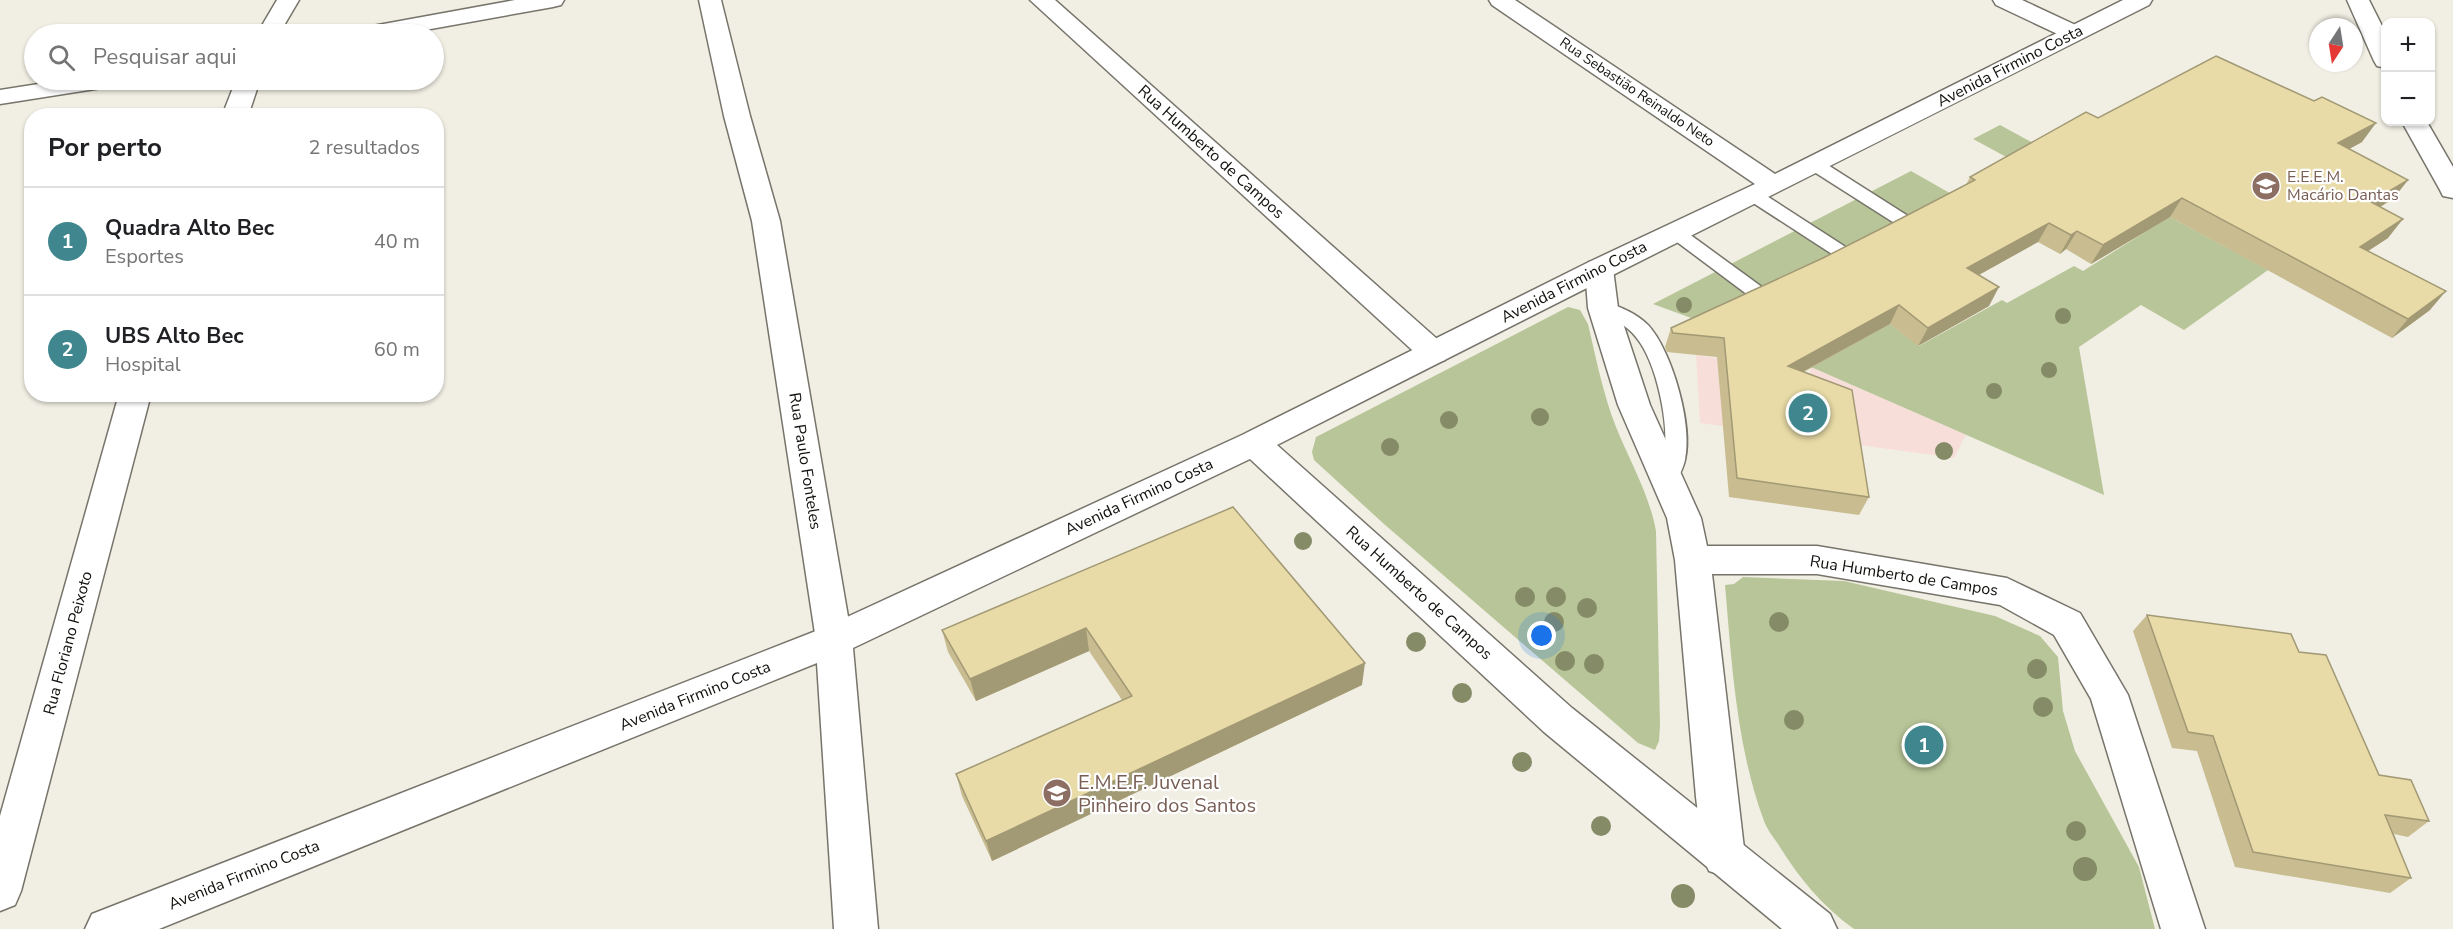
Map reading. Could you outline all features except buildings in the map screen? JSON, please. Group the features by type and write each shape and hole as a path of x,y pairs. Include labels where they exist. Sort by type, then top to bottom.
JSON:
{"street":[{"path":"274,24 288,0"},
{"path":"422,24 553,0"},
{"name":"Rua Paulo Fonteles","path":"710,0 737,116 766,221 834,640 856,929"},
{"name":"Rua Humberto de Campos","path":"1041,0 1434,353"},
{"name":"Rua Sebastião Reinaldo Neto","path":"1500,0 1763,190"},
{"path":"2004,0 2074,33"},
{"name":"Avenida Firmino Costa","path":"107,929 834,640 1254,443 2141,0"},
{"path":"2358,0 2381,52"},
{"path":"0,97 44,90"},
{"path":"238,108 244,90"},
{"path":"2416,126 2453,190"},
{"path":"1599,269 1603,308 1634,405 1684,518 1693,560 1713,774 1724,857"},
{"name":"Rua Floriano Peixoto","path":"0,891 133,402"},
{"name":"Rua Humberto de Campos","path":"1254,443 1558,720 1815,929"},
{"name":"Rua Humberto de Campos","path":"1693,560 1817,560 2007,592 2067,624 2109,695 2183,929"}],"lane":[{"path":"1814,164 1902,220"},
{"path":"1763,190 1838,250"},
{"path":"1675,232 1759,294"}],"shaded area":[{"path":"1696,355 1810,373 1811,367 1966,435 1954,458 1700,423"}],"green space":[{"path":"2000,125 2268,270 2184,330 2141,305 2079,347 2104,495 1811,367 1890,324 1919,346 2002,300 2007,303 2074,266 2083,271 2145,232 1973,139"},
{"path":"1911,171 1962,200 1713,326 1653,304"},
{"path":"1568,307 1580,310 1588,324 1611,414 1644,491 1656,531 1660,725 1659,741 1655,750 1638,743 1384,524 1314,460 1312,452 1316,437"},
{"path":"1743,577 1844,581 1995,616 2040,636 2058,657 2063,711 2075,751 2139,867 2155,929 1854,929 1842,920 1812,891 1770,833 1755,792 1741,734 1725,585 1734,584"}],"place":[{"name":"E.E.E.M. Macário Dantas","path":"2266,186"},
{"name":"UBS Alto Bec","path":"1808,413"},
{"name":"Quadra Alto Bec","path":"1924,745"},
{"name":"E.M.E.F. Juvenal Pinheiro dos Santos","path":"1057,793"}]}
